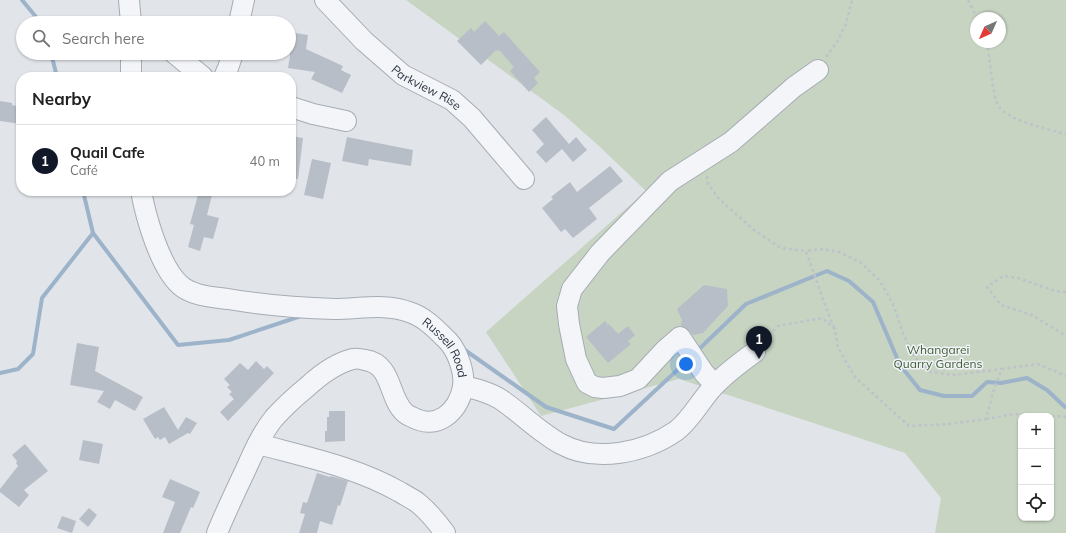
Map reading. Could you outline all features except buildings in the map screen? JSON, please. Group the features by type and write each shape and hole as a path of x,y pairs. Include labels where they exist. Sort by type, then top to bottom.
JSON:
{"street":[{"path":"129,0 131,16"},
{"path":"241,16 244,0"},
{"name":"Parkview Rise","path":"325,0 364,41 403,75 452,100 472,118 524,179"},
{"path":"132,60 132,72"},
{"path":"182,60 197,72"},
{"path":"226,72 231,60"},
{"path":"709,379 680,337 665,350 638,379 620,386 603,388 595,387 587,383 576,359 569,324 567,306 572,289 600,253 670,182 731,142 794,87 818,70"},
{"path":"296,109 346,121"},
{"name":"Russell Road","path":"142,196 154,238 169,273 181,287 196,293 256,304 293,308 338,309 390,307 409,312 429,323 454,347 461,365 463,386 458,402 447,417 433,423 420,422 405,413 395,398 389,380 382,368 370,360 354,358 336,366 317,378 294,398 274,419 258,444 217,533"},
{"path":"463,386 479,390 499,399 561,444 586,454 607,454 624,452 645,446 677,430 688,419 709,379 732,369 755,352"},
{"path":"258,444 357,472 389,486 417,502 432,516 445,533"}],"path":[{"path":"818,70 837,42 846,24 852,0"},
{"path":"968,0 975,12"},
{"path":"988,48 995,96 1000,108 1012,116 1042,128 1066,134"},
{"path":"708,157 707,182 719,199 754,230 781,248 806,251 822,249 839,252 860,262 880,281 893,304 903,333 914,357 931,372 954,375 1038,364 1066,376"},
{"path":"806,251 819,290 835,329 838,348 855,377 909,426 948,424 1014,414 1041,414 1066,417"},
{"path":"1066,292 1055,291 1018,278 1003,276 987,288 1001,305 1032,315 1066,336"},
{"path":"755,352 778,326 822,318 835,329"},
{"path":"986,419 994,388 1002,369"}],"green space":[{"name":"Whangarei Quarry Gardens","path":"406,0 1066,0 1066,533 935,533 941,498 905,453 679,379 541,416 486,332 646,191 564,115"}],"waterway":[{"path":"22,0 35,16"},
{"path":"53,60 56,72"},
{"path":"84,196 93,233 178,345 229,340 301,316"},
{"path":"0,373 18,369 33,354 42,298 93,233"},
{"path":"696,352 746,304 827,271 849,281 873,302 900,365 920,390 944,396 972,396 987,382 1001,383 1027,378 1047,390 1065,407"},
{"path":"462,348 546,407 614,429 688,360"}],"place":[{"name":"Quail Cafe","path":"759,359"}]}
